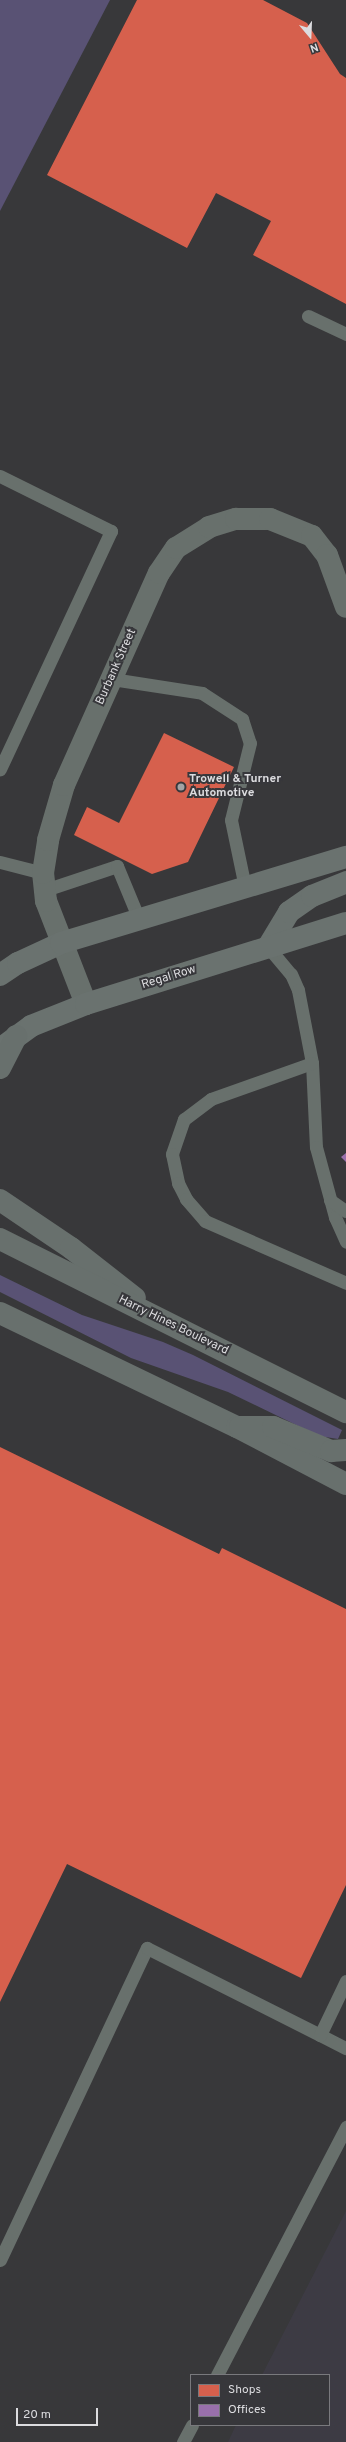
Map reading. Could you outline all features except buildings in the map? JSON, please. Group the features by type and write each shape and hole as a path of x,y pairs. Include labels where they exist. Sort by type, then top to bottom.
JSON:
{"main road":[{"path":"0,975 18,963 61,943 346,857"},
{"path":"268,947 289,912 312,896 346,882"},
{"name":"Regal Row","path":"8,1043 31,1026 86,1004 346,923"},
{"path":"0,1068 8,1043"},
{"path":"0,1200 116,1281 160,1320"},
{"name":"Harry Hines Boulevard","path":"0,1240 346,1412"},
{"path":"0,1313 237,1427 346,1484"},
{"path":"237,1427 273,1427 331,1451 346,1450"}],"street":[{"name":"Burbank Street","path":"86,1004 61,943 44,882 48,840 64,785 159,573 176,548 209,527 236,519 270,520 312,536 327,555 346,607"}],"lane":[{"path":"308,316 346,334"},
{"path":"0,476 111,531 0,770"},
{"path":"112,679 202,693 242,719 250,743 231,820 245,887"},
{"path":"0,862 44,882 117,866 139,919"},
{"path":"268,947 291,974 298,990 312,1063 316,1147 330,1200 346,1242"},
{"path":"312,1063 211,1100 184,1119 172,1154 178,1183 186,1199 205,1221 346,1283"},
{"path":"330,1200 346,1211"},
{"path":"0,2260 147,1948 346,2048"},
{"path":"320,2035 346,1981"},
{"path":"218,2374 346,2127"},
{"path":"183,2442 191,2426"}],"shaded area":[{"path":"0,0 110,0 0,211"},
{"path":"0,1275 82,1315 163,1342 193,1355 342,1430 338,1439 319,1436 228,1392 131,1358 0,1292"},
{"path":"346,2211 346,2442 228,2442 236,2426 330,2426 330,2374 263,2374"}],"place":[{"name":"Trowell & Turner Automotive","path":"181,787"}]}
